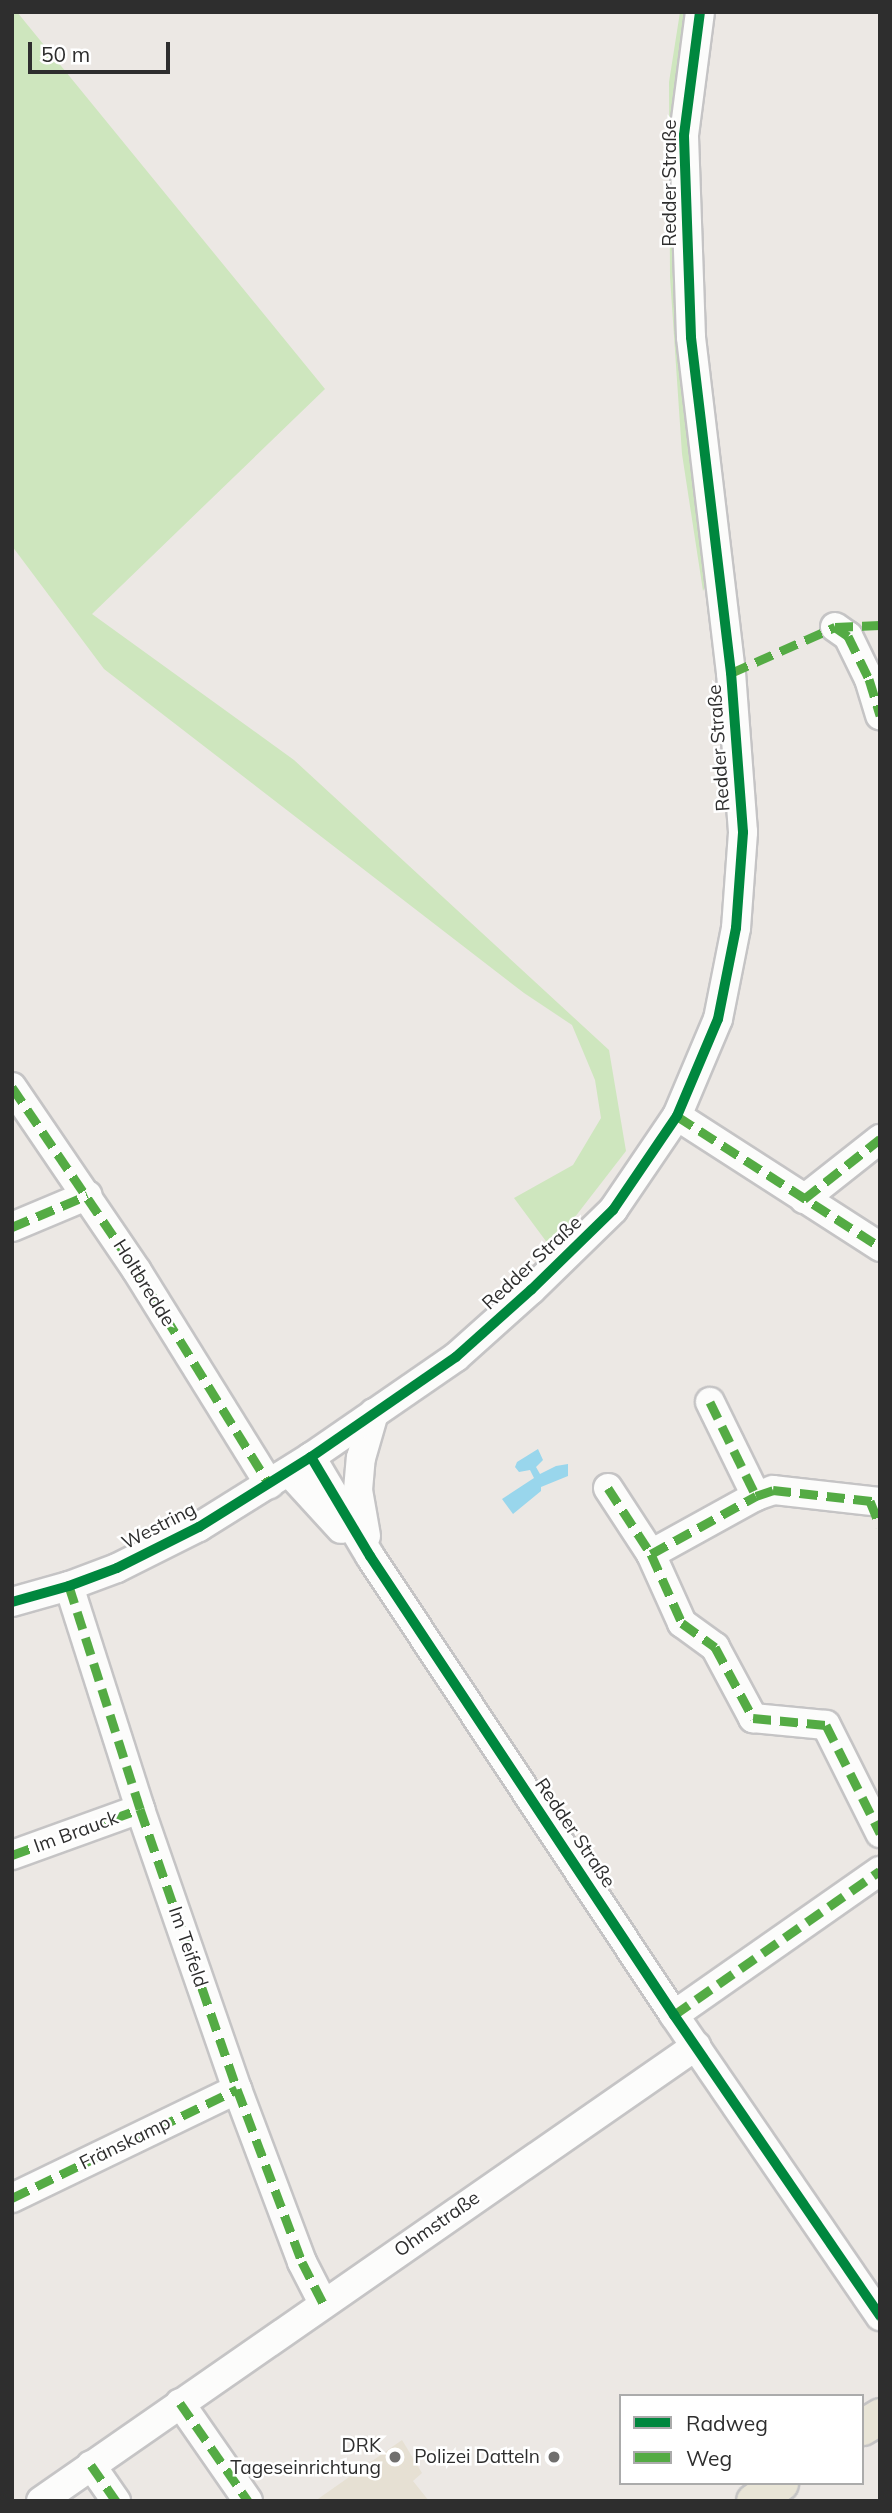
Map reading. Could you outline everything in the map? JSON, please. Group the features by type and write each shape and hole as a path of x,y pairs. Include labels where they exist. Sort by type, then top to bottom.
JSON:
{"main road":[{"path":"864,2426 880,2416"},
{"path":"754,2501 777,2485"}],"street":[{"name":"Redder Straße","path":"700,12 684,135 691,337 731,673 743,832 736,928 718,1019 677,1116 613,1210 531,1290 456,1357 290,1471 370,1556 674,2015 880,2316"},
{"path":"835,627 848,636 869,679 880,715"},
{"name":"Holtbredde","path":"12,1087 290,1471"},
{"path":"677,1116 880,1247"},
{"path":"804,1199 880,1139"},
{"path":"12,1227 88,1195"},
{"path":"710,1402 756,1496"},
{"path":"370,1556 358,1490 361,1458 374,1413"},
{"name":"Westring","path":"12,1602 69,1586 117,1568 192,1530 290,1471"},
{"path":"608,1488 651,1554 682,1623 715,1647 753,1718 826,1725 880,1833"},
{"path":"651,1554 756,1496 773,1490 877,1510"},
{"name":"Im Teifeld","path":"69,1586 140,1809 237,2089 302,2262 323,2303"},
{"name":"Im Brauck","path":"12,1855 140,1809"},
{"path":"674,2015 880,1871"},
{"name":"Ohmstraße","path":"41,2501 696,2046"},
{"name":"Fränskamp","path":"12,2198 237,2089"},
{"path":"180,2403 248,2501"},
{"path":"91,2465 116,2501"}],"shaded area":[{"name":"DRK Tageseinrichtung","path":"402,2440 422,2473 413,2481 429,2501 315,2501"}],"green space":[{"path":"12,12 17,12 325,389 92,614 294,760 609,1050 626,1151 551,1248 514,1198 573,1165 601,1118 595,1080 572,1025 524,993 104,669 12,546"},
{"path":"680,12 704,12 685,37 709,389 727,542 703,591 682,454 670,277 669,82"}],"water":[{"path":"538,1449 543,1460 536,1467 540,1474 556,1466 568,1464 568,1476 541,1487 541,1491 513,1514 502,1499 534,1478 530,1470 519,1472 515,1467 517,1462"}],"marked path":[{"path":"731,673 835,627 880,625"},
{"path":"835,627 848,636 869,679 880,715"},
{"path":"12,1087 137,1271 269,1484"},
{"path":"677,1116 880,1247"},
{"path":"804,1199 880,1139"},
{"path":"12,1227 88,1195"},
{"path":"710,1402 756,1496"},
{"path":"608,1488 651,1554 682,1623 715,1647 753,1718 826,1725 880,1833"},
{"path":"651,1554 756,1496 773,1490 880,1502"},
{"path":"870,1501 880,1526"},
{"path":"69,1586 140,1809 237,2089 302,2262 323,2303"},
{"path":"12,1855 140,1809"},
{"path":"674,2015 880,1871"},
{"path":"12,2198 237,2089"},
{"path":"180,2403 248,2501"},
{"path":"91,2465 116,2501"}],"cycle path":[{"path":"12,1602 69,1586 117,1568 199,1527 311,1457 456,1357 531,1290 613,1210 677,1116 718,1019 736,928 743,832 731,673 691,337 684,135 700,12"},
{"path":"311,1457 370,1556 674,2015 880,2316"}],"place":[{"name":"DRK Tageseinrichtung","path":"395,2457"},
{"name":"Polizei Datteln","path":"554,2457"}]}
